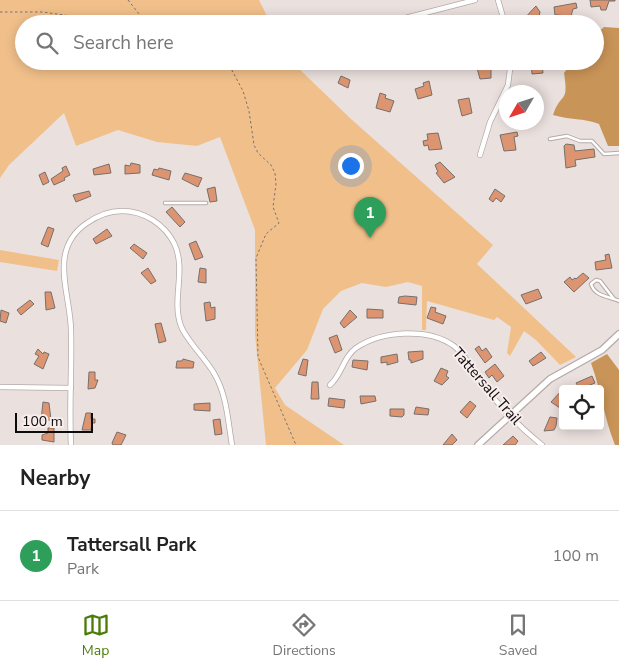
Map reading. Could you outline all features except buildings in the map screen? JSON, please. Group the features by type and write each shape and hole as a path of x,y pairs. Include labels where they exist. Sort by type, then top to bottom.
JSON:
{"street":[{"path":"427,15 475,0"},
{"path":"498,0 502,15"},
{"path":"480,155 490,122 508,85 510,70"},
{"path":"71,445 71,322 62,276 63,262 69,243 81,227 104,214 120,211 142,215 163,228 177,250 180,267 178,302 181,326 221,386 232,445"},
{"path":"478,445 550,379 602,350 619,334"},
{"name":"Tattersall Trail","path":"330,385 349,355 370,339 386,335 427,336 444,341 457,349 484,387 542,445"},
{"path":"0,387 71,388"}],"lane":[{"path":"550,139 567,136 580,141 592,141 604,154 619,153"},
{"path":"165,203 206,203"},
{"path":"614,299 600,281 596,280 591,284 598,294 619,301"}],"path":[{"path":"128,0 140,15"},
{"path":"0,12 43,12 64,15"},
{"path":"232,70 243,91 249,111 254,145 258,153 272,166 275,173 276,184 273,207 279,223 266,234 256,258 258,357 296,445"}],"shaded area":[{"path":"0,0 259,0 266,15 15,15 15,70 300,70 351,119 493,245 477,264 576,357 560,365 536,340 524,331 510,356 507,353 511,327 497,317 494,320 427,301 426,330 422,330 422,286 408,282 386,287 362,283 341,291 323,309 307,350 275,388 285,405 344,445 266,445 255,334 255,230 220,137 197,146 157,142 118,130 76,146 64,113 9,165 0,178"},
{"path":"604,27 619,28 619,146 608,146 599,124 553,115 565,94 564,73 566,70 604,70"},
{"path":"0,250 59,260 57,271 0,262"},
{"path":"607,354 619,370 619,445 615,445 604,410 604,385 598,385 591,363"}],"place":[{"name":"Tattersall Park","path":"370,238"}]}
